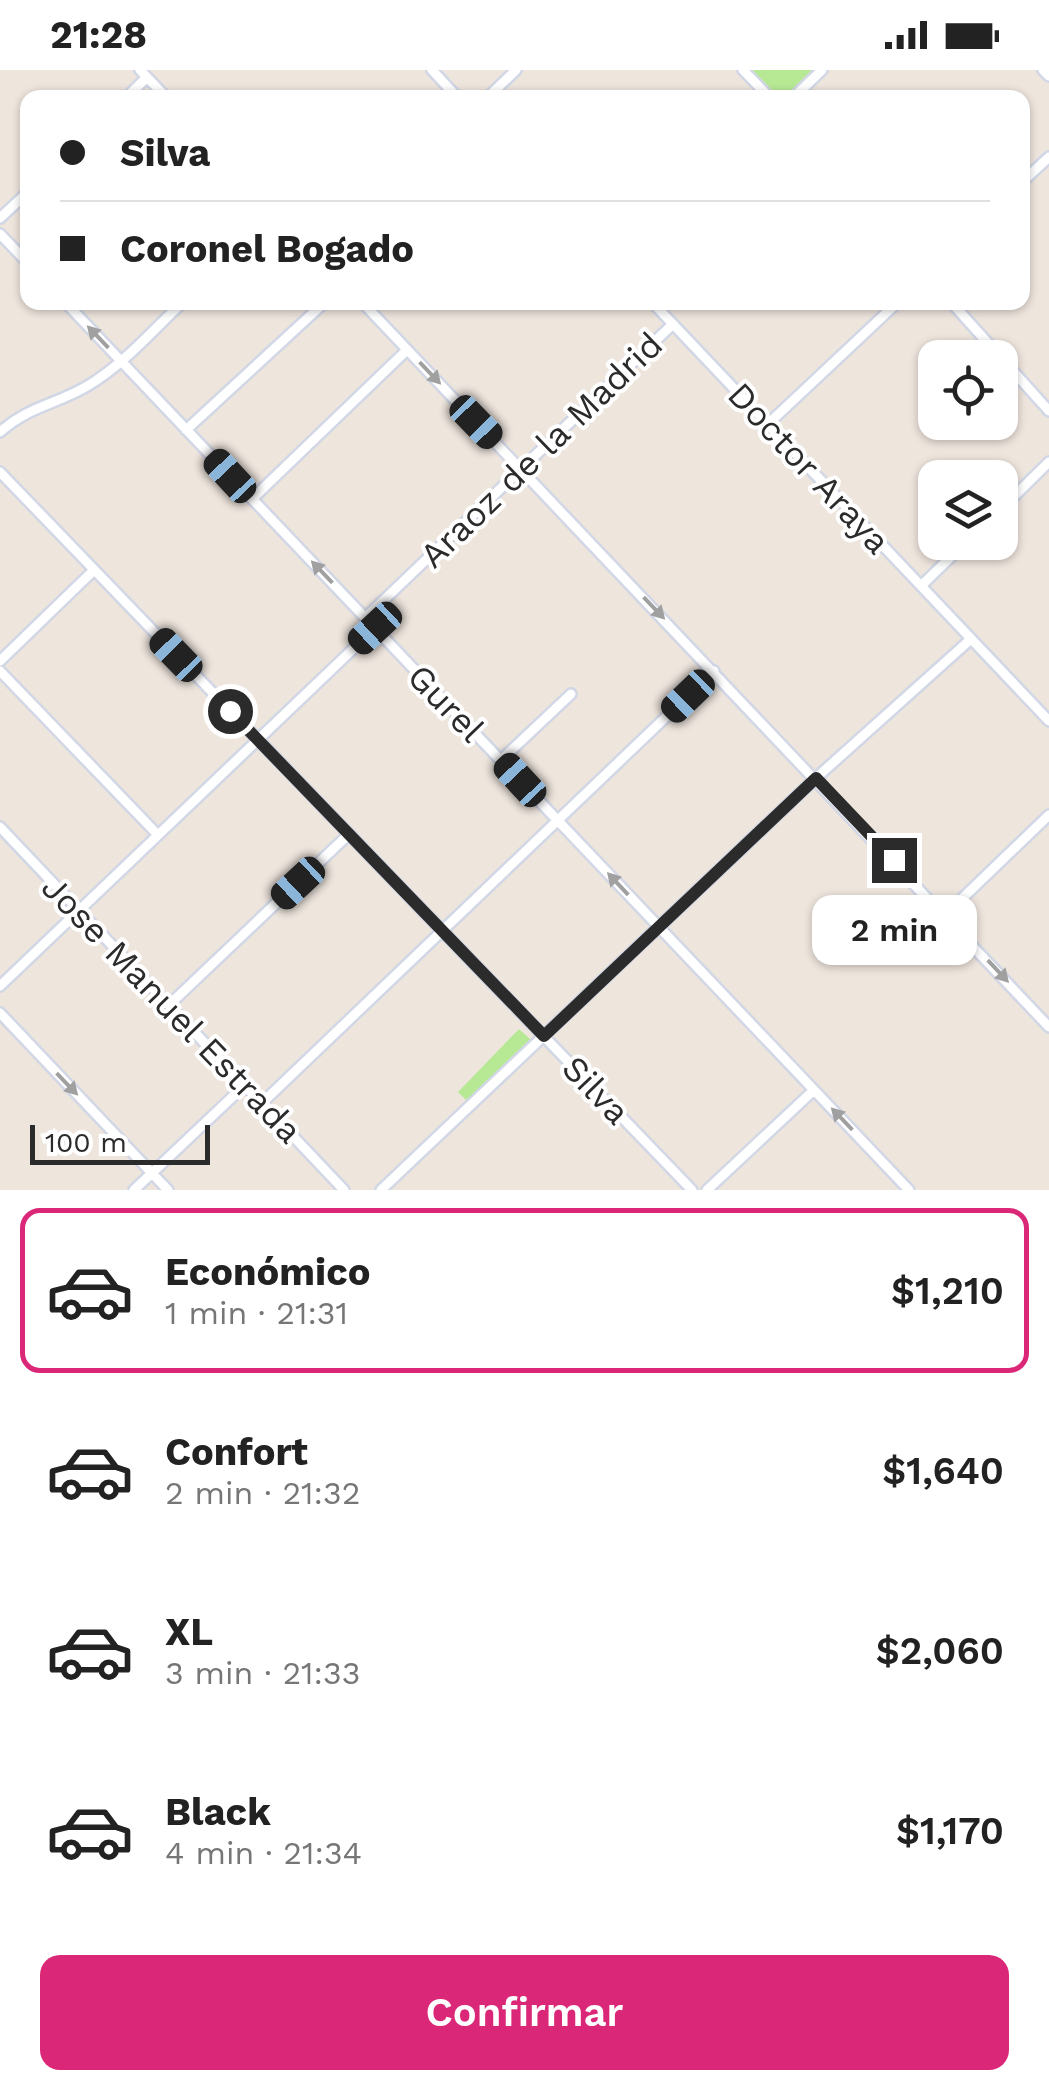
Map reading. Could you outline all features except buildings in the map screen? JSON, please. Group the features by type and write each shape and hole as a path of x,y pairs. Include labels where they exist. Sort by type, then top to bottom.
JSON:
{"street":[{"path":"432,70 451,90"},
{"path":"496,90 516,70"},
{"path":"743,70 762,90"},
{"path":"802,90 822,70"},
{"path":"1043,70 1049,76"},
{"path":"1030,175 1049,157"},
{"path":"0,218 20,199"},
{"path":"0,234 20,254"},
{"name":"Gurel","path":"73,310 909,1190"},
{"path":"0,432 18,416 39,405 68,398 94,382 175,310"},
{"path":"186,430 316,310"},
{"path":"370,310 1049,1027"},
{"name":"Doctor Araya","path":"660,310 1049,721"},
{"path":"768,424 889,310"},
{"path":"959,310 1049,411"},
{"name":"Araoz de la Madrid","path":"365,618 673,324"},
{"path":"252,499 408,350"},
{"path":"1018,492 1049,462"},
{"name":"Silva","path":"0,472 692,1190"},
{"path":"921,586 948,560"},
{"path":"0,661 94,570"},
{"path":"0,986 375,628"},
{"path":"382,1190 816,778 971,639"},
{"path":"0,671 158,834"},
{"path":"262,1103 714,672"},
{"path":"501,760 571,694"},
{"path":"946,914 1049,816"},
{"name":"Jose Manuel Estrada","path":"0,827 344,1190"},
{"path":"169,1005 349,834"},
{"path":"0,1013 168,1190"},
{"path":"134,1190 245,1085"},
{"path":"708,1190 814,1090"}],"green space":[{"path":"750,70 813,70 792,90 769,90"},
{"path":"519,1029 531,1040 468,1102 458,1092"}],"route":[{"path":"230,711 544,1036 816,778 894,860"}]}
